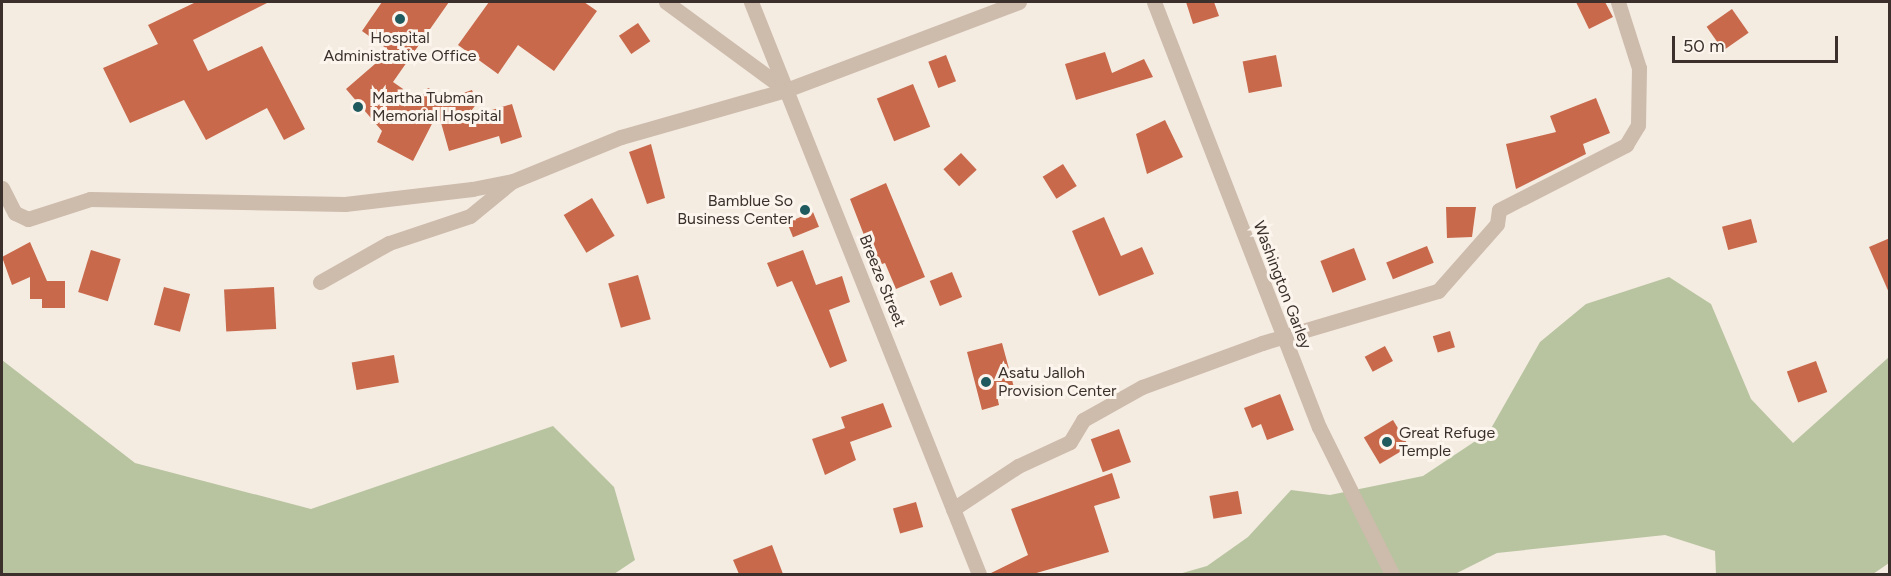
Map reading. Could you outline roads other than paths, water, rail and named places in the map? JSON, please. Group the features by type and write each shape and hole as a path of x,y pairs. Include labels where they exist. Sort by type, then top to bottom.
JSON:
{"street":[{"path":"666,2 786,90"},
{"name":"Breeze Street","path":"751,2 979,574"},
{"path":"2,188 15,213 28,219 90,199 345,204 409,200 513,181 621,137 786,90 1019,2"},
{"name":"Washington Garley","path":"1154,2 1318,427 1392,574"},
{"path":"953,508 1018,466 1070,442 1083,420 1126,395 1283,337 1438,291 1497,224 1499,210 1626,146 1638,125 1639,68 1618,2"},
{"path":"320,282 389,243 470,216 513,181"}],"place":[{"name":"Hospital Administrative Office","path":"400,19"},
{"name":"Martha Tubman Memorial Hospital","path":"358,107"},
{"name":"Bamblue So Business Center","path":"805,210"},
{"name":"Asatu Jalloh Provision Center","path":"986,382"},
{"name":"Great Refuge Temple","path":"1387,442"}]}
